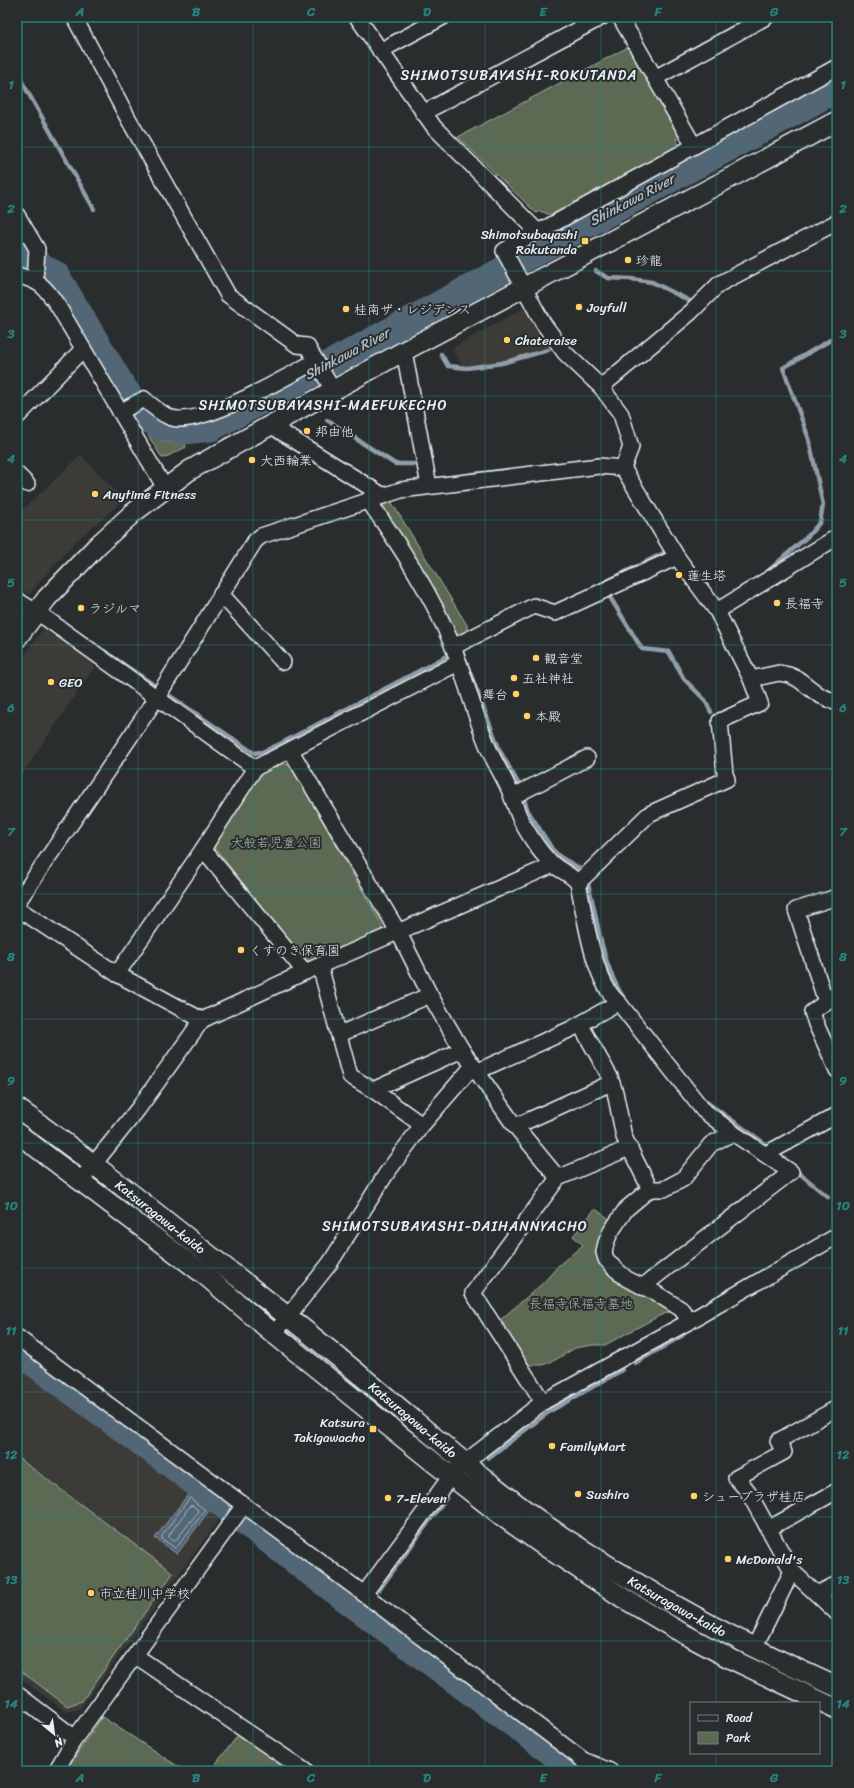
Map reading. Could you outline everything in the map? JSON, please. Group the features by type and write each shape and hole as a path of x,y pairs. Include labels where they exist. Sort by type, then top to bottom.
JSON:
{"street":[{"path":"74,17 129,120 228,295 297,345 307,346 328,382"},
{"path":"357,17 434,127 537,231"},
{"path":"380,51 443,17"},
{"path":"423,113 602,17"},
{"path":"620,17 694,146"},
{"path":"654,78 766,17"},
{"path":"622,468 631,447 621,414 601,387 565,353 544,323 504,251 537,231 544,229 837,67"},
{"path":"17,638 36,611 98,545 133,513 190,470 270,425 328,382 404,351 520,281 837,121"},
{"path":"19,222 37,249 36,280"},
{"path":"601,387 691,312 718,284 837,222"},
{"path":"17,275 36,280 44,286 62,311 165,488"},
{"path":"17,417 84,349"},
{"path":"404,351 429,486"},
{"path":"120,412 144,399 170,418 188,420 216,411 247,397 316,361"},
{"path":"270,425 375,497 398,543 434,606 466,680 488,747 512,797 522,822 542,854 553,865 574,877 578,883 595,959 600,976 611,996 620,1000 703,1110 733,1133 791,1172 642,1287"},
{"path":"17,903 160,692 255,541 261,536 375,497 401,490 599,466 622,468"},
{"path":"578,883 649,814 727,779 720,721 760,703 751,678 717,611 677,556 622,468"},
{"path":"717,611 837,537"},
{"path":"117,974 203,849 255,768 292,751 456,655 534,606 548,610 677,556"},
{"path":"222,594 283,662"},
{"path":"17,600 160,692 255,768"},
{"path":"751,678 779,672 789,674 819,695 837,703"},
{"path":"292,751 399,933 430,995 462,1050 516,1126 558,1178"},
{"path":"512,797 587,758"},
{"path":"203,849 305,972"},
{"path":"81,1180 138,1109 202,1020 305,972 399,933 553,865"},
{"path":"837,897 796,910 832,998 812,1012 837,1070"},
{"path":"17,908 117,974 202,1020"},
{"path":"320,966 340,1034 350,1076 373,1090 422,1125"},
{"path":"340,1034 430,995"},
{"path":"274,1334 330,1262 386,1174 422,1125 476,1068 571,1029 620,1000"},
{"path":"580,1024 602,1062 615,1092 624,1137 650,1189"},
{"path":"373,1090 462,1050"},
{"path":"516,1126 611,1083"},
{"name":"Katsuragawa-kaido","path":"17,1108 94,1164 360,1375 464,1463 534,1515 585,1551 666,1601 754,1648 837,1687"},
{"path":"766,1154 837,1115"},
{"name":"Katsuragawa-kaido","path":"17,1133 206,1276 274,1334 506,1519 623,1598 729,1658 837,1709"},
{"path":"690,1321 681,1309 627,1279 606,1259 604,1252 610,1233 626,1209 650,1189 664,1189 682,1179 711,1144 733,1133"},
{"path":"543,1402 473,1293 558,1178 629,1148"},
{"path":"364,1594 451,1476 464,1463 543,1402 690,1321 837,1236"},
{"path":"17,1337 239,1512 364,1594 580,1765 610,1771"},
{"path":"837,1408 778,1442 784,1452 736,1478 747,1490 792,1571 837,1613"},
{"path":"768,1529 837,1491"},
{"path":"56,1771 75,1738 136,1656 239,1512"},
{"path":"754,1648 792,1571"},
{"path":"817,1594 837,1584"},
{"path":"136,1656 305,1771"},
{"path":"17,1694 75,1738"}],"shaded area":[{"name":"Chateraise","path":"526,307 553,345 517,358 467,366 461,364 452,348"},
{"path":"81,455 124,500 76,541 29,594 17,586 17,515"},
{"name":"GEO","path":"43,629 97,663 21,776 17,774 17,665"},
{"name":"市立桂川中学校","path":"17,1358 226,1510 80,1709 66,1712 17,1676"}],"green space":[{"path":"630,46 681,137 676,139 679,146 551,215 540,211 536,213 458,137"},
{"path":"150,434 163,441 185,444 186,447 162,458 148,435"},
{"path":"389,498 467,625 467,635 457,638 433,587 381,502"},
{"name":"大般若児童公園","path":"280,762 291,766 382,925 381,933 312,960 304,961 212,844 261,773"},
{"name":"長福寺保福寺墓地","path":"595,1209 611,1220 595,1253 611,1274 677,1309 659,1316 605,1345 575,1348 555,1360 543,1365 528,1365 499,1321 543,1283 559,1265 583,1245 573,1236"},
{"path":"17,1457 173,1573 82,1701 67,1706 17,1668"},
{"path":"102,1717 185,1771 65,1771"},
{"path":"240,1733 294,1771 210,1771"}],"water":[{"path":"190,1492 211,1508 177,1554 155,1538"}],"waterway":[{"path":"17,73 94,209"},
{"name":"Shinkawa River","path":"17,251 56,275 121,384 143,416 162,427 184,431 211,428 837,89"},
{"path":"596,271 608,278 652,282 692,302"},
{"path":"767,572 809,535 820,522 823,505 809,439 783,368 837,336"},
{"path":"441,354 448,366 467,368 502,363 548,350"},
{"path":"327,420 395,464 414,464"},
{"path":"601,584 668,551"},
{"path":"608,594 642,649 669,652 684,679 705,700 711,712"},
{"path":"104,651 254,753 262,752 280,744 453,653"},
{"path":"467,665 500,751 518,783 528,811 552,849 560,857 584,871 609,969 625,1000"},
{"path":"705,1101 767,1145"},
{"path":"798,1172 828,1197"},
{"path":"635,1363 683,1335"},
{"path":"17,1351 185,1475 303,1567 567,1764 585,1771"},
{"path":"488,1458 550,1411 622,1370"},
{"path":"379,1590 446,1498"}],"place":[{"name":"Shimotsubayashi Rokutanda","path":"585,241"},
{"name":"珍龍","path":"628,260"},
{"name":"Joyfull","path":"579,307"},
{"name":"桂南ザ・レジデンス","path":"346,309"},
{"name":"Chateraise","path":"507,340"},
{"name":"邦由他","path":"307,431"},
{"name":"大西輪業","path":"252,460"},
{"name":"Anytime Fitness","path":"95,494"},
{"name":"蓮生塔","path":"679,575"},
{"name":"長福寺","path":"777,603"},
{"name":"ラジルマ","path":"81,608"},
{"name":"観音堂","path":"536,658"},
{"name":"五社神社","path":"514,678"},
{"name":"GEO","path":"51,682"},
{"name":"舞台","path":"516,694"},
{"name":"本殿","path":"527,716"},
{"name":"くすのき保育園","path":"241,950"},
{"name":"Katsura Takigawacho","path":"373,1429"},
{"name":"FamilyMart","path":"552,1446"},
{"name":"Sushiro","path":"578,1494"},
{"name":"シュープラザ桂店","path":"694,1496"},
{"name":"7-Eleven","path":"388,1498"},
{"name":"McDonald's","path":"728,1559"},
{"name":"市立桂川中学校","path":"91,1593"}],"district":[{"name":"SHIMOTSUBAYASHI-ROKUTANDA","path":"519,75"},
{"name":"SHIMOTSUBAYASHI-MAEFUKECHO","path":"323,405"},
{"name":"SHIMOTSUBAYASHI-DAIHANNYACHO","path":"455,1226"}]}
